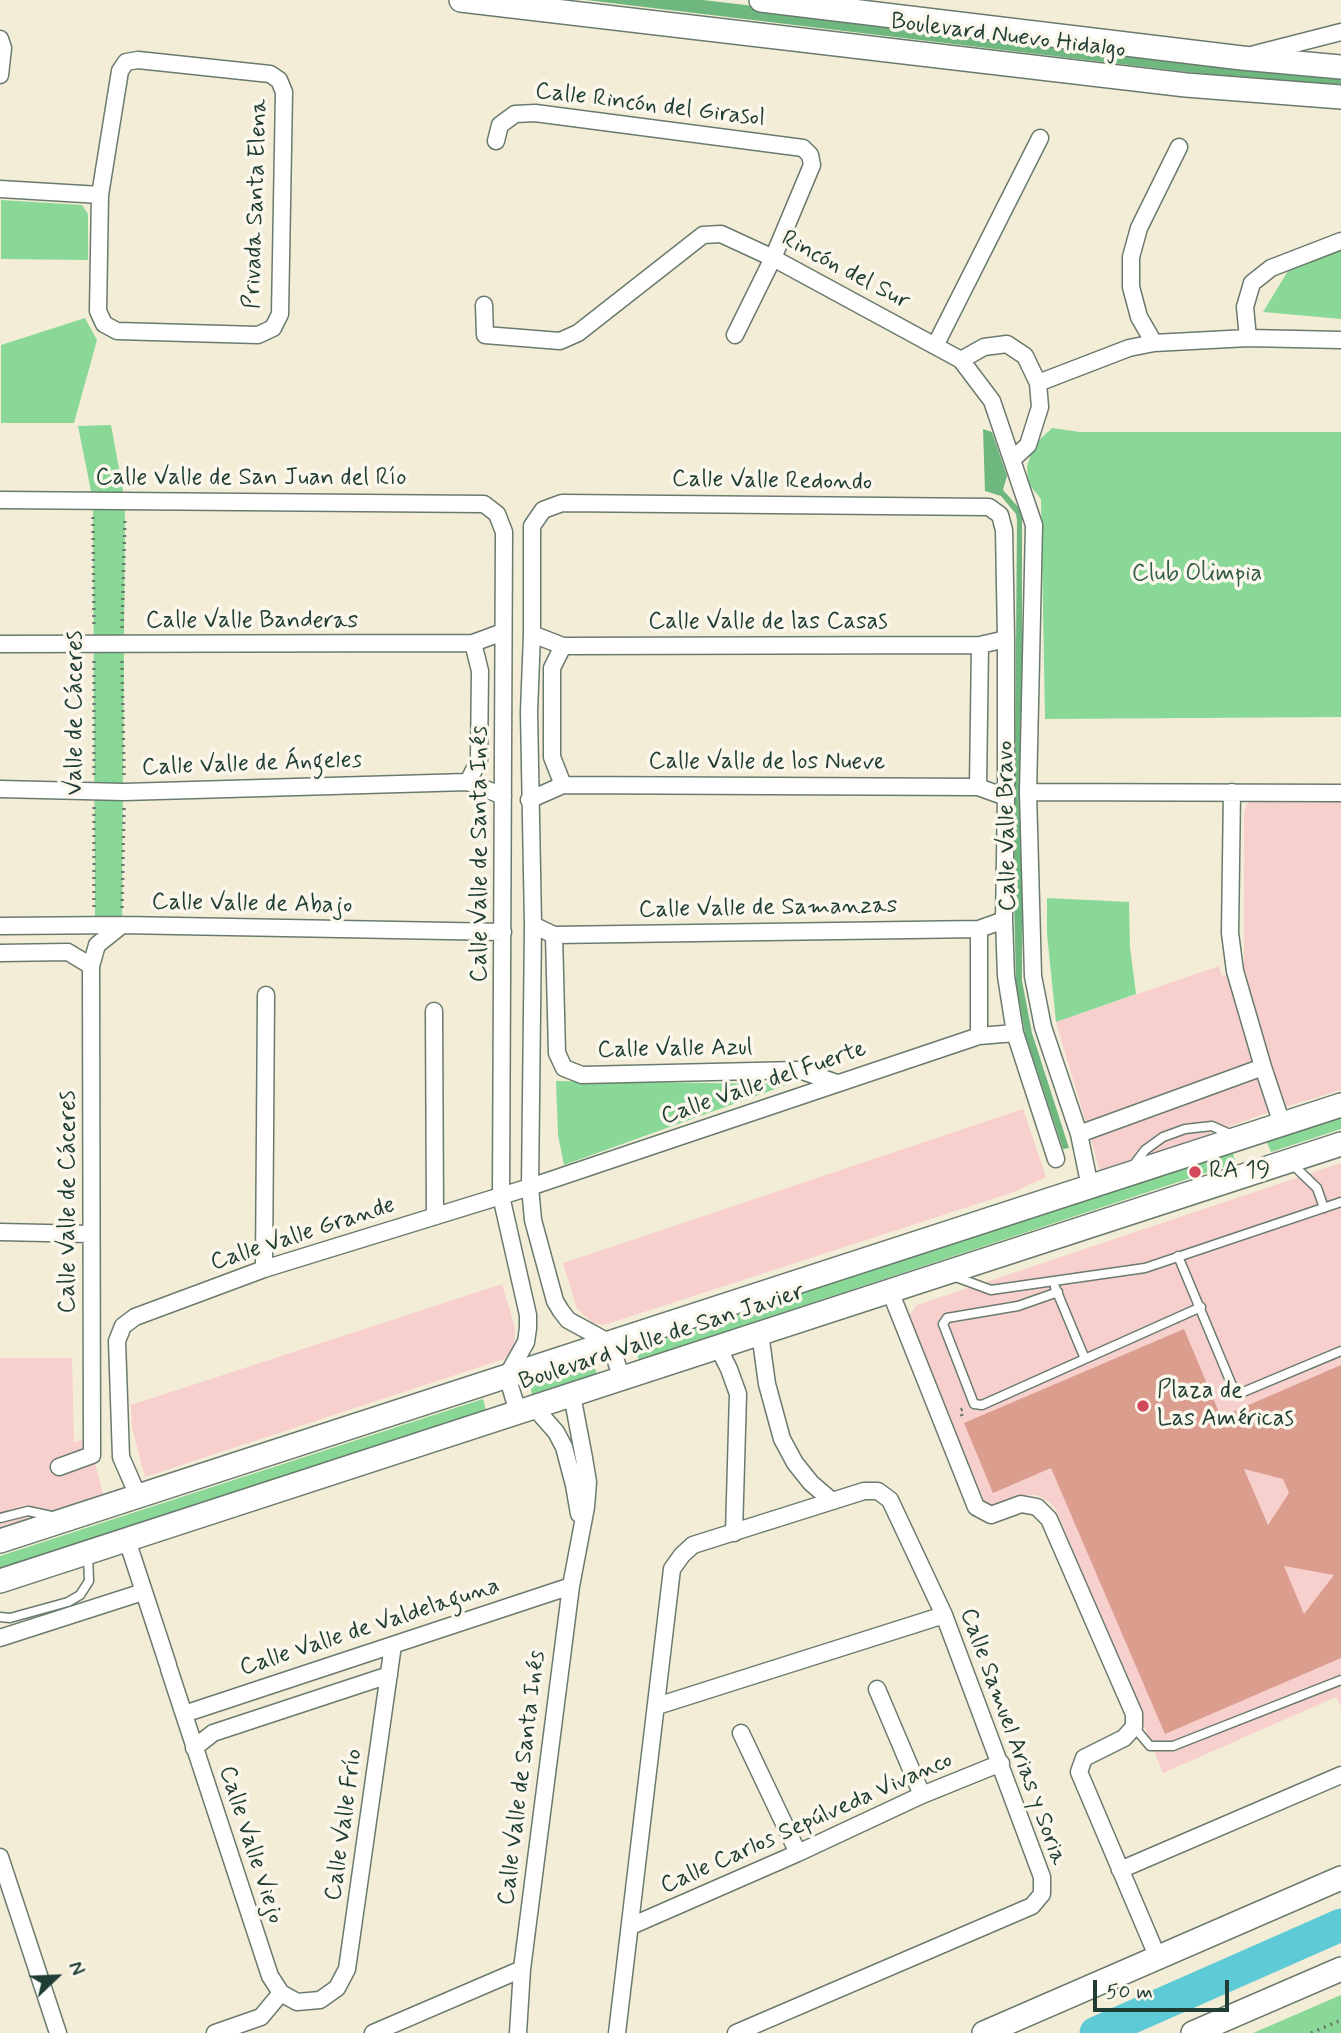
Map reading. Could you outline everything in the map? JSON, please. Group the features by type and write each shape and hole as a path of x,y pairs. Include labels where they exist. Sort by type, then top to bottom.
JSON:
{"main road":[{"name":"Boulevard Nuevo Hidalgo","path":"461,0 1186,85 1341,97"},
{"name":"Boulevard Nuevo Hidalgo","path":"761,0 1241,58 1341,66"},
{"name":"Boulevard Valle de San Javier","path":"0,1541 1341,1105"},
{"path":"1243,1137 1258,1171"},
{"name":"Boulevard Valle de San Javier","path":"0,1581 1341,1144"},
{"path":"984,2033 1341,1878"},
{"path":"1193,2033 1341,1969"}],"street":[{"path":"813,0 842,10"},
{"path":"1241,58 1341,32"},
{"path":"0,39 3,48 0,75"},
{"name":"Privada Santa Elena","path":"138,60 270,74 279,80 284,92 280,314 273,328 258,335 117,331 104,324 98,311 100,195 120,71 126,62 138,60"},
{"name":"Calle Rincón del Girasol","path":"496,141 500,125 515,114 535,113 803,148 810,155 812,165 773,258"},
{"path":"936,344 1040,138"},
{"path":"1154,343 1139,317 1131,287 1131,257 1139,228 1179,147"},
{"path":"0,190 100,195"},
{"name":"Rincón del Sur","path":"484,304 485,335 560,341 578,333 703,236 721,234 773,258 936,344 961,360 992,401"},
{"path":"1248,338 1245,307 1252,283 1270,268 1341,241"},
{"path":"735,335 773,258"},
{"path":"1038,383 1129,348 1154,343 1248,338 1341,340"},
{"path":"961,360 984,346 1007,344 1025,356 1038,383 1040,407 1028,445 1013,459"},
{"name":"Calle Valle Bravo","path":"992,401 1034,525 1028,792 1033,976 1043,1027 1079,1134 1090,1187"},
{"name":"Calle Valle de San Juan del Río","path":"0,500 484,504 497,514"},
{"name":"Calle Valle Redondo","path":"543,510 562,503 989,507 1000,515"},
{"name":"Calle Valle de Santa Inés","path":"543,510 532,526 529,712 533,925 530,1187 533,1220 555,1301 568,1320 610,1343"},
{"name":"Calle Valle de Santa Inés","path":"497,514 504,532 501,1196 528,1315 526,1342 507,1376 526,1410 556,1432 564,1447 574,1485 580,1530"},
{"name":"Calle Valle Bravo","path":"1000,515 1004,530 1006,639 1006,976 1015,1033 1056,1159"},
{"name":"Calle Valle Banderas","path":"0,644 473,643 503,632"},
{"name":"Calle Valle de las Casas","path":"532,634 563,646 980,645 1006,639"},
{"path":"468,782 479,760 480,671 473,643"},
{"path":"978,787 980,645"},
{"path":"563,646 552,668 552,757 563,785"},
{"path":"504,711 529,712"},
{"name":"Calle Valle de Ángeles","path":"0,789 124,792 468,782 503,796"},
{"name":"Calle Valle de los Nueve","path":"529,800 563,785 978,787 1006,797"},
{"path":"1028,792 1341,793"},
{"path":"1231,792 1230,933 1235,971 1282,1124"},
{"name":"Calle Valle de Samanzas","path":"533,925 554,935 979,929 1004,919"},
{"name":"Calle Valle de Abajo","path":"0,926 122,925 503,932"},
{"name":"Calle Valle de Cáceres","path":"59,1467 92,1455 91,966 97,945 122,925"},
{"path":"979,929 979,1036"},
{"name":"Calle Valle Azul","path":"554,935 557,1053 564,1068 582,1075 799,1070 837,1083"},
{"path":"0,953 68,952 91,966"},
{"path":"264,1269 266,995"},
{"path":"434,1012 435,1216"},
{"name":"Calle Valle del Fuerte","path":"501,1196 979,1036 1015,1033"},
{"path":"1079,1134 1263,1067"},
{"name":"Calle Valle Grande","path":"138,1496 121,1457 117,1341 123,1326 135,1317 264,1269 501,1196"},
{"path":"0,1232 91,1234"},
{"path":"890,1291 976,1507 991,1515 1021,1504 1038,1507 1049,1519 1134,1714 1134,1727 1124,1738 1084,1758 1079,1772 1158,1958"},
{"path":"760,1334 769,1394 782,1439 795,1463 811,1483 832,1501"},
{"path":"610,1343 622,1379"},
{"path":"718,1348 738,1394 734,1533"},
{"name":"Calle Valle de Santa Inés","path":"518,2033 522,1969 571,1586 586,1507 587,1482 582,1438 572,1395"},
{"name":"Calle Samuel Arias y Soria","path":"617,2033 672,1569 693,1545 864,1491 878,1491 890,1500 944,1615 1042,1877 1042,1894 1032,1906 736,2033"},
{"name":"Calle Valle Viejo","path":"127,1540 270,1976 281,1993"},
{"name":"Calle Valle de Valdelaguna","path":"184,1714 571,1586"},
{"path":"0,1638 143,1592"},
{"path":"657,1706 944,1615"},
{"name":"Calle Valle Frío","path":"281,1993 297,2002 320,2000 337,1988 347,1969 393,1645"},
{"name":"Calle Valle de Valdelaguna","path":"194,1748 213,1734 389,1675"},
{"path":"877,1689 922,1796"},
{"path":"741,1733 798,1853"},
{"name":"Calle Carlos Sepúlveda Vivanco","path":"631,1926 1001,1763"},
{"path":"1120,1870 1341,1775"},
{"path":"0,1857 5,1891 58,2033"},
{"path":"373,2033 522,1969"},
{"path":"215,2033 261,2017 281,1993"}],"lane":[{"path":"1289,1161 1317,1188 1324,1208"},
{"path":"944,1273 991,1290 1145,1268 1341,1202"},
{"path":"1178,1256 1236,1395 1341,1351"},
{"path":"1053,1281 1085,1359"},
{"path":"1058,1292 1018,1306 947,1318 943,1324 974,1404 982,1405 1201,1307"},
{"path":"0,1518 28,1511 65,1520"},
{"path":"0,1617 10,1618 68,1602 80,1595 89,1581 88,1553"},
{"path":"1134,1727 1150,1746 1173,1746 1341,1680"}],"path":[{"name":"Valle de Cáceres","path":"93,501 94,925"},
{"name":"Valle de Cáceres","path":"122,925 125,501"},
{"path":"1311,2033 1341,2020"}],"shaded area":[{"path":"1259,799 1341,802 1341,1090 1272,1111 1101,1174 1056,1022 1219,966 1222,976 1244,968 1244,812 1248,802"},
{"path":"1023,1109 1046,1177 1014,1192 604,1325 593,1323 577,1309 563,1263"},
{"name":"Plaza de Las Américas","path":"1341,1163 1341,1707 1336,1697 1163,1773 1056,1509 1036,1495 1021,1495 987,1508 908,1317 917,1305"},
{"path":"502,1284 515,1328 514,1348 504,1359 145,1477 132,1428 131,1405"},
{"path":"0,1358 72,1358 74,1442 89,1439 103,1494 0,1527"}],"green space":[{"path":"586,0 703,0 1341,73 1341,89 1304,86"},
{"path":"1,200 82,205 88,214 88,260 1,259"},
{"path":"1341,248 1341,319 1263,312 1291,266"},
{"path":"85,318 97,340 74,423 1,423 1,345"},
{"path":"111,425 125,501 122,925 95,925 93,501 78,426"},
{"name":"Club Olimpia","path":"1052,428 1080,432 1341,432 1341,717 1045,719 1041,499 1028,483 1027,466 1034,445"},
{"path":"983,429 992,432 1007,476 1003,490 1021,510 1022,519 1022,981 1032,1033 1069,1148 1063,1149 1025,1034 1016,982 1014,902 1017,521 1016,514 1001,496 985,491"},
{"path":"1047,898 1129,902 1130,947 1136,994 1056,1022 1047,934"},
{"path":"556,1081 789,1084 564,1165 558,1135"},
{"path":"1341,1116 1341,1129 1271,1152 1266,1140"},
{"path":"1232,1151 1236,1163 639,1360 635,1348"},
{"path":"593,1363 597,1374 532,1394 529,1383"},
{"path":"483,1399 486,1410 0,1568 0,1556"},
{"path":"1341,1995 1341,2033 1253,2033 1274,2024"}],"building":[{"path":"1184,1329 1221,1417 1341,1365 1341,1658 1165,1734 1051,1468 993,1493 964,1423","holes":["1244,1469 1283,1479 1289,1493 1268,1525","1284,1566 1334,1575 1304,1614"]}],"waterway":[{"path":"1096,2033 1341,1925"}],"place":[{"name":"RA 19","path":"1195,1172"},
{"name":"Plaza de Las Américas","path":"1143,1406"}]}
